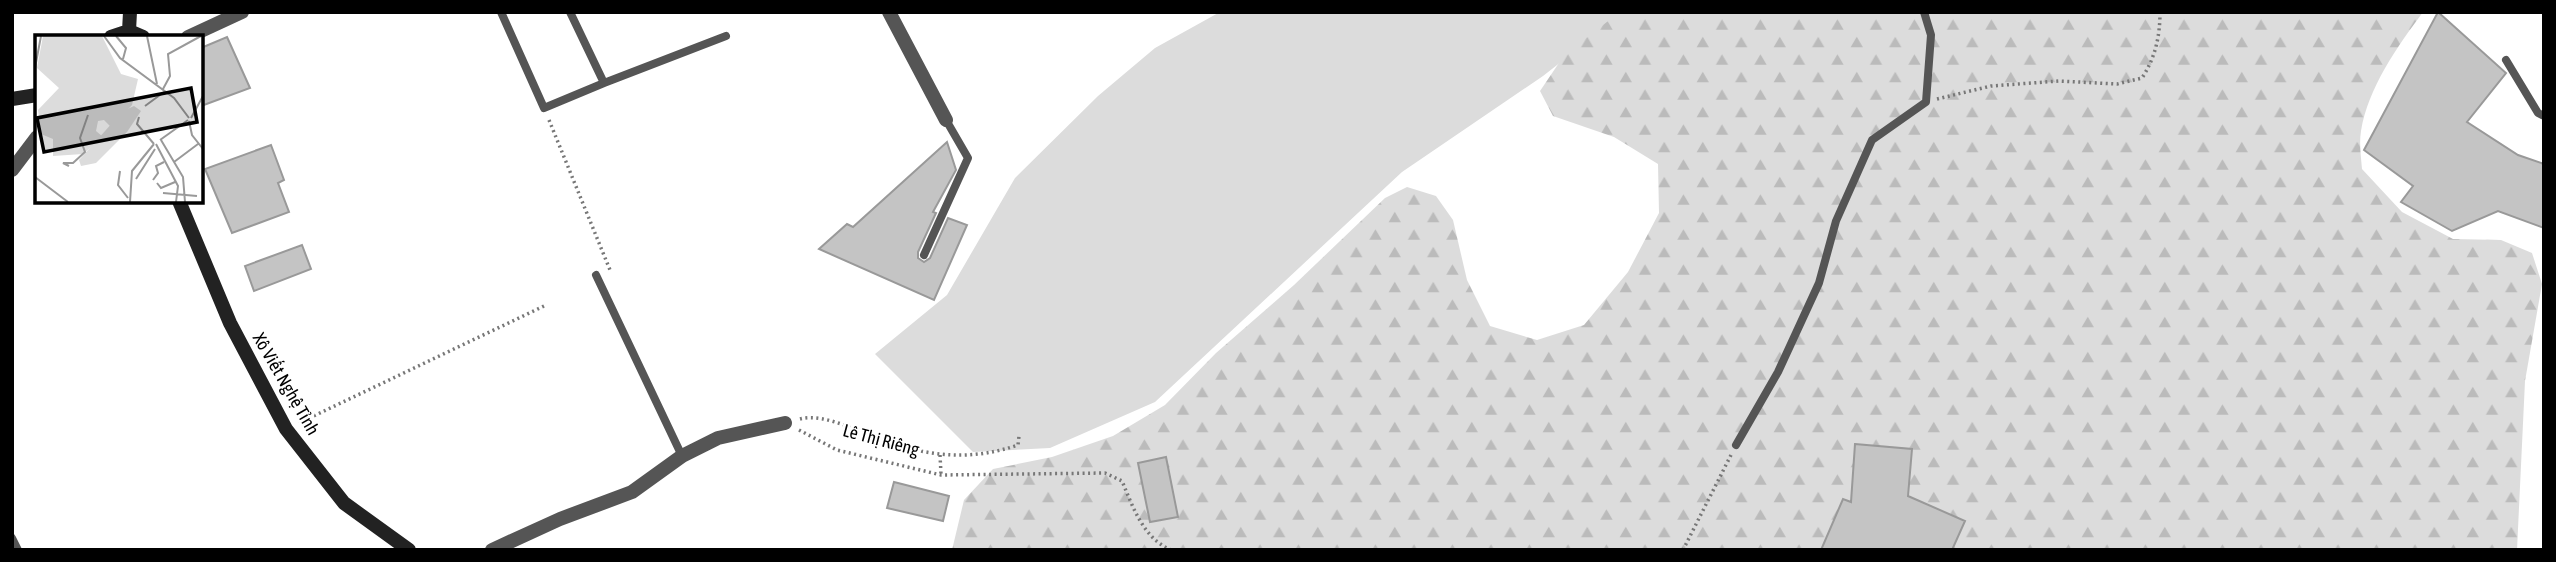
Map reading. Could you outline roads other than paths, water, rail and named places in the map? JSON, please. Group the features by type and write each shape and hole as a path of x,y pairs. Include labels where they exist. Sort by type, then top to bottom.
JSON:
{"main road":[{"path":"130,12 136,34"},
{"path":"12,99 35,95"},
{"name":"Xô Viết Nghệ Tỉnh","path":"180,203 230,323 286,429 344,503 408,550"}],"street":[{"path":"192,35 242,12"},
{"path":"889,12 946,120"},
{"path":"12,170 35,139"},
{"path":"492,550 560,519 632,492 682,456 718,438 785,422"}],"lane":[{"path":"500,12 544,108 726,36"},
{"path":"570,12 604,83"},
{"path":"1736,445 1778,372 1819,283 1836,221 1872,140 1926,102 1931,35 1924,12"},
{"path":"2506,60 2538,113 2544,116"},
{"path":"924,256 968,159 946,120"},
{"path":"596,275 682,456"},
{"path":"12,538 18,550"}]}
